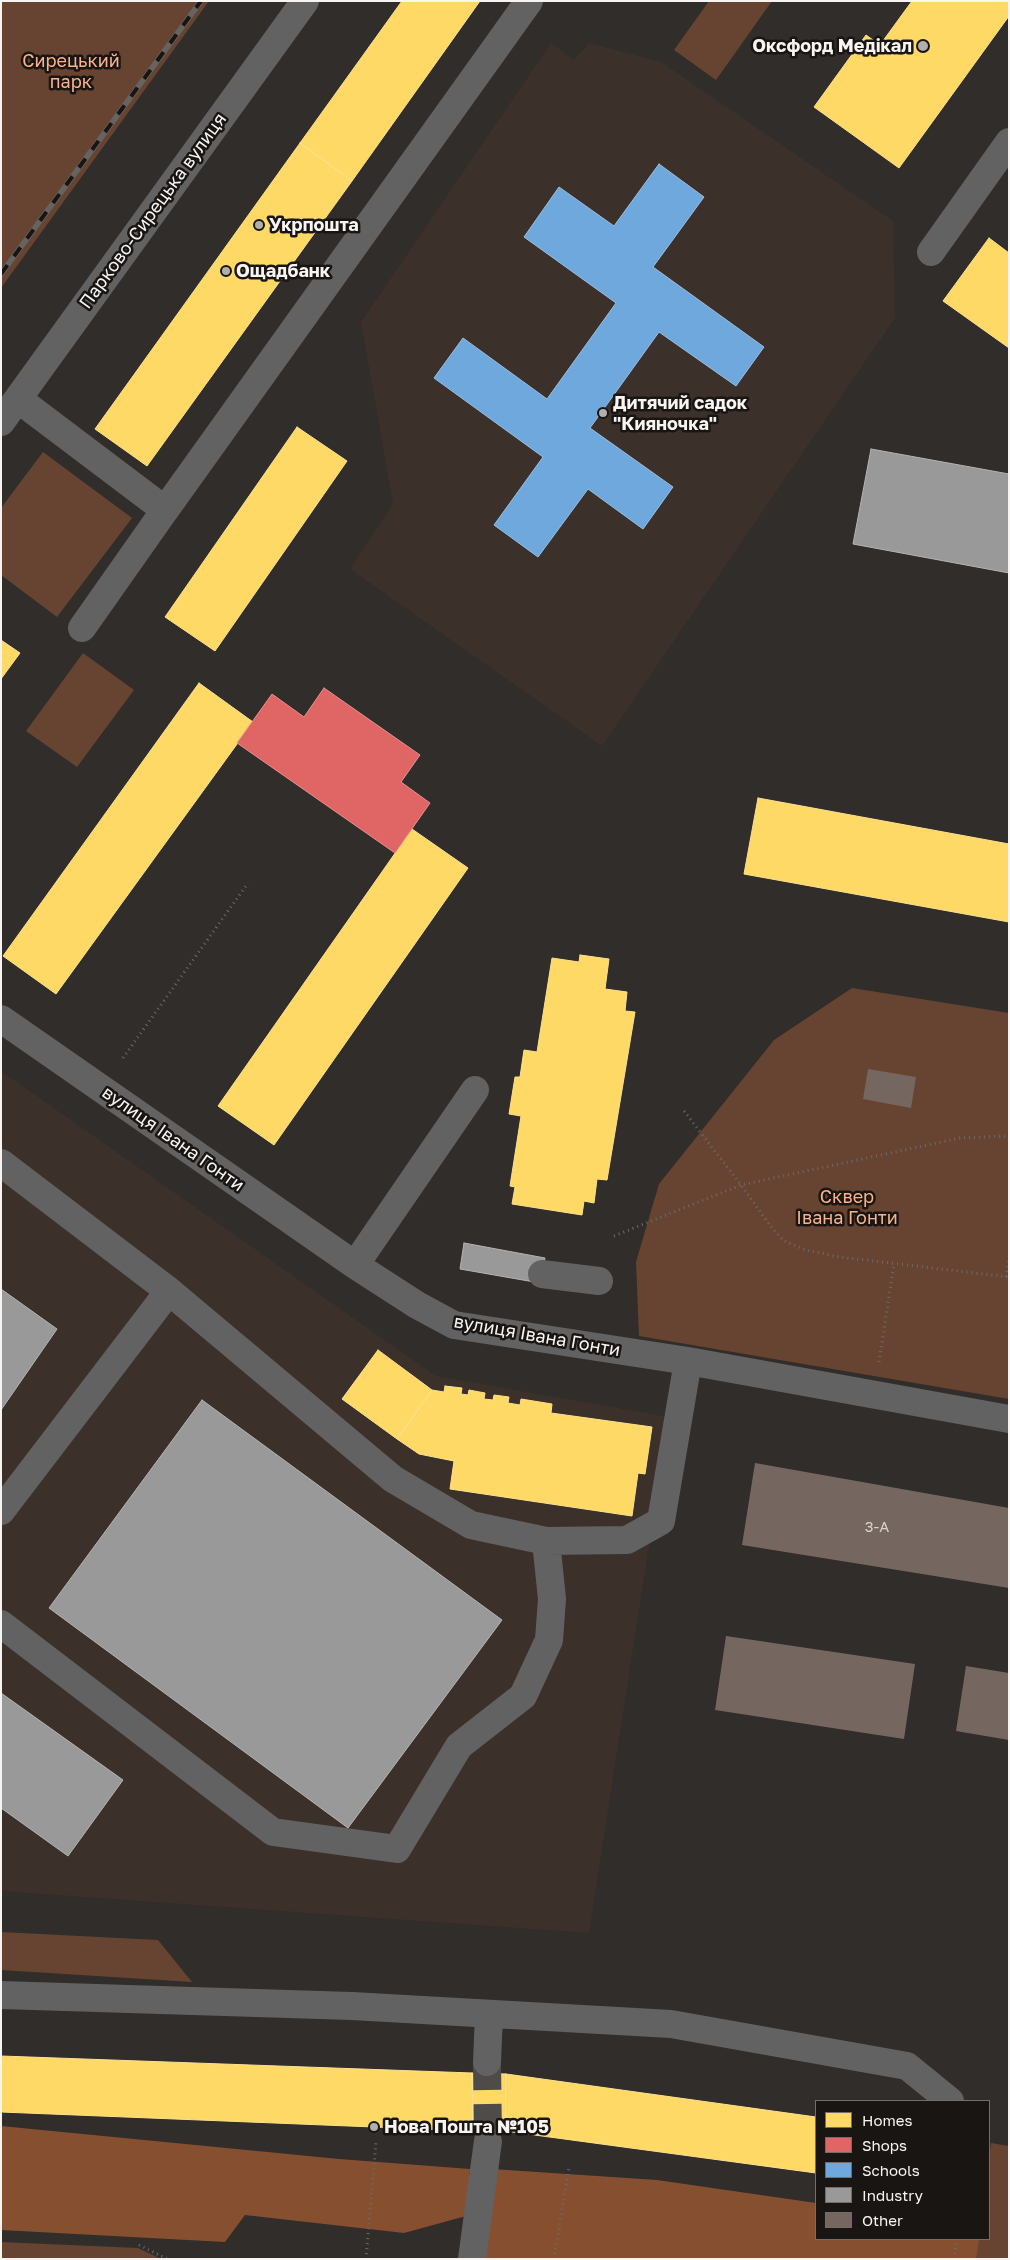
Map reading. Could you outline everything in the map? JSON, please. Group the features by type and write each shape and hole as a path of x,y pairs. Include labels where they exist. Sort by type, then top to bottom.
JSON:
{"street":[{"name":"Парково-Сирецька вулиця","path":"1,422 305,1"},
{"path":"82,628 529,1"},
{"path":"930,252 1009,142"},
{"path":"18,399 165,510"},
{"name":"вулиця Івана Гонти","path":"1,1019 355,1265 417,1305 454,1324 688,1361 1009,1419"},
{"path":"355,1265 475,1090"},
{"path":"1,1163 169,1291 393,1479 471,1525 546,1541 627,1540 661,1521 688,1361"},
{"path":"542,1274 599,1281"},
{"path":"1,1511 169,1291"},
{"path":"1,1624 273,1832 397,1849 459,1746 523,1696 549,1640 552,1600 546,1541"},
{"path":"1,1995 352,2006 671,2024 907,2066 949,2100"},
{"path":"487,2062 489,2014"},
{"path":"472,2259 488,2141"}],"path":[{"path":"123,1058 248,883"},
{"path":"684,1111 741,1184 772,1228 784,1241 806,1250 840,1257 1008,1277 1009,1259"},
{"path":"614,1236 741,1184 960,1138 1009,1136"},
{"path":"879,1362 894,1264"},
{"path":"366,2259 376,2142"},
{"path":"554,2259 569,2167"},
{"path":"954,2259 957,2240"},
{"path":"139,2245 167,2259"}],"shaded area":[{"name":"Дитячий садок \"Кияночка\"","path":"551,43 574,60 589,43 661,62 893,221 895,318 602,746 350,569 393,504 361,322"},
{"path":"1,1071 436,1376 669,1417 589,1933 1,1891"},
{"path":"1,2126 339,2159 470,2169 466,2216 404,2233 245,2215 225,2242 1,2230"},
{"path":"492,2169 657,2180 815,2203 815,2240 979,2240 976,2259 482,2259"}],"green space":[{"name":"Сирецький парк","path":"1,1 209,1 1,288"},
{"path":"709,1 772,1 716,80 674,50"},
{"path":"43,452 132,518 57,617 1,575 1,508"},
{"path":"83,653 134,690 77,767 26,731"},
{"name":"Сквер Івана Гонти","path":"852,988 1009,1013 1009,1399 639,1336 636,1262 659,1184 774,1040"},
{"path":"1,1932 158,1940 192,1982 1,1970"},
{"path":"991,2143 1009,2146 1009,2259 972,2259 976,2240 990,2240"},
{"path":"1,2242 138,2248 161,2259 1,2259"}],"building: Homes":[{"path":"402,1 480,1 352,181 300,143"},
{"path":"912,1 1009,1 1009,16 899,168 814,107 866,35 880,45"},
{"path":"300,143 352,181 147,466 95,429"},
{"path":"989,238 1009,253 1009,348 943,301"},
{"path":"297,427 347,461 215,651 165,617"},
{"path":"1,640 20,653 1,679"},
{"path":"199,683 253,722 56,994 3,956"},
{"path":"758,798 1009,844 1009,922 744,874"},
{"path":"412,829 468,868 274,1145 218,1106"},
{"path":"580,955 609,959 605,989 627,992 625,1011 635,1012 607,1180 597,1179 594,1203 584,1201 582,1215 512,1204 515,1187 510,1186 521,1116 509,1114 515,1077 520,1077 524,1050 537,1052 552,958 579,962"},
{"path":"378,1350 432,1390 397,1439 342,1399"},
{"path":"445,1386 462,1388 461,1394 468,1395 469,1390 485,1393 484,1399 493,1400 494,1395 509,1397 508,1403 520,1405 521,1399 552,1404 551,1413 652,1427 645,1474 638,1473 632,1516 450,1489 454,1461 419,1454 397,1439 432,1390 444,1392"},
{"path":"1,2056 472,2073 473,2131 1,2112"},
{"path":"472,2073 506,2074 505,2131 473,2131"},
{"path":"506,2074 815,2117 815,2173 505,2131"}],"building: Shops":[{"path":"324,688 420,755 401,782 430,803 395,853 237,743 272,694 304,717"}],"building: Schools":[{"path":"659,164 704,197 653,267 764,347 736,386 659,332 590,428 673,487 643,529 588,489 538,557 494,525 543,457 434,378 463,338 547,399 616,303 524,237 559,187 614,226"}],"building: Industry":[{"path":"871,449 1009,474 1009,573 853,544"},
{"path":"464,1243 545,1258 540,1283 460,1269"},
{"path":"1,1289 57,1329 1,1410"},
{"path":"202,1400 502,1620 348,1828 49,1608"},
{"path":"1,1693 123,1780 68,1856 1,1808"}],"building: Other":[{"path":"868,1069 916,1077 911,1108 863,1099"},
{"path":"755,1463 1009,1508 1009,1588 742,1545"},
{"path":"726,1636 915,1664 904,1739 715,1710"},
{"path":"966,1666 1009,1673 1009,1740 956,1731"}],"tunnel":[{"path":"487,2062 488,2141"}],"railway":[{"path":"1,274 201,1"}],"place":[{"name":"Оксфорд Медікал","path":"923,46"},
{"name":"Укрпошта","path":"259,225"},
{"name":"Ощадбанк","path":"226,271"},
{"name":"Дитячий садок \"Кияночка\"","path":"603,413"},
{"name":"Нова Пошта №105","path":"374,2127"}]}
